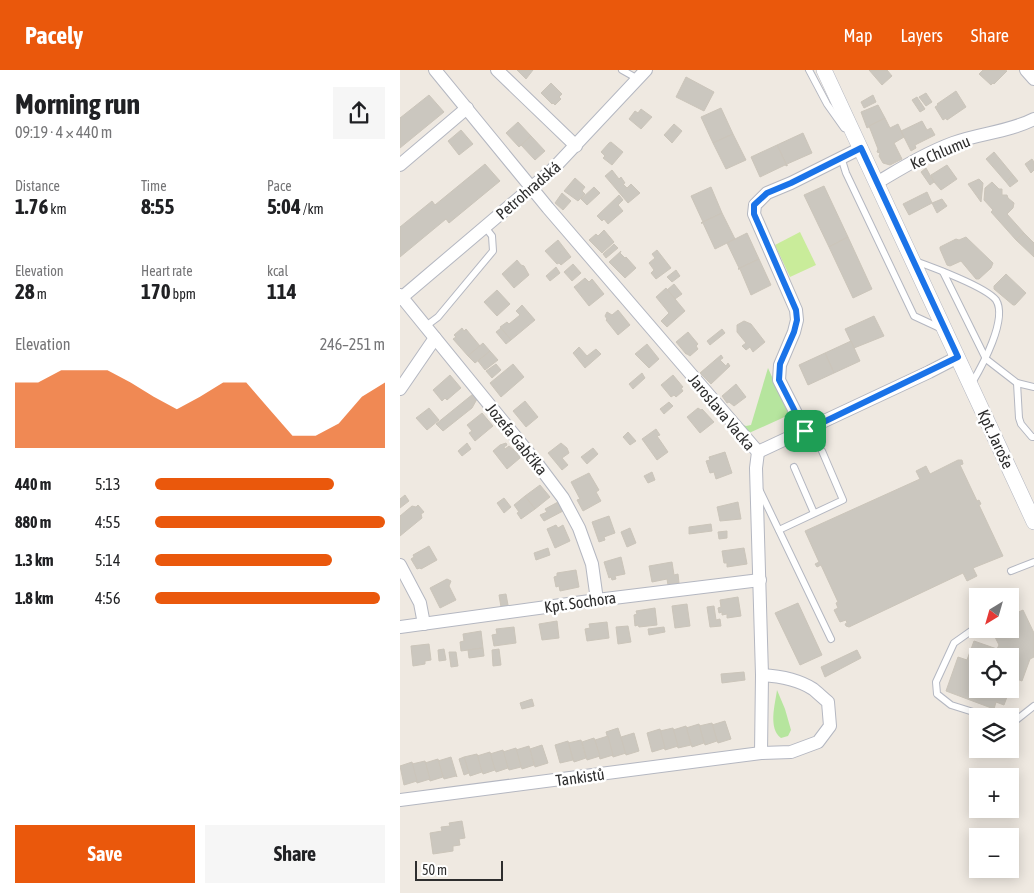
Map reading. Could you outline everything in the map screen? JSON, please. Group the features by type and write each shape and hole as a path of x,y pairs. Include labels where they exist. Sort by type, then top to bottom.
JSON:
{"street":[{"name":"Jaroslava Vacka","path":"435,70 758,452 756,468 762,675 761,753"},
{"path":"497,70 576,146"},
{"name":"Kpt. Jaroše","path":"824,70 878,182 1034,522"},
{"path":"1026,70 1034,79"},
{"name":"Petrohradská","path":"401,297 552,170 642,74"},
{"path":"400,165 467,108"},
{"name":"Ke Chlumu","path":"878,182 926,155 954,143 1022,125 1034,118"},
{"path":"805,431 779,380 780,364 794,332 797,320 796,310 754,214 754,205 767,193 861,148"},
{"name":"Jozefa Gabčíka","path":"401,297 563,498 579,528 592,564 597,600"},
{"path":"400,389 435,338"},
{"path":"758,452 958,357"},
{"path":"400,565 420,603 424,624"},
{"name":"Kpt. Sochora","path":"400,627 760,580"},
{"name":"Tankistů","path":"400,800 761,753 791,752 818,742 830,726 828,702 812,688 784,678 762,675"}],"lane":[{"path":"622,70 642,74"},
{"path":"809,70 827,104 861,148"},
{"path":"841,157 846,173 914,316 947,331"},
{"path":"426,326 438,317 493,251 492,236 485,227"},
{"path":"914,261 990,294 997,302 999,322 986,359 971,384"},
{"path":"943,272 986,359 1017,383 1034,386"},
{"path":"1017,383 1019,418 1021,424 1034,437"},
{"path":"778,530 843,500 822,451"},
{"path":"794,467 814,513"},
{"path":"757,485 831,639"},
{"path":"1011,571 1034,562"},
{"path":"969,632 954,643 936,682 937,694 951,705 969,711"},
{"path":"1019,718 1034,706"}],"green space":[{"path":"800,232 816,265 790,277 775,245"},
{"path":"768,368 789,415 749,433 741,424 751,425"},
{"path":"777,690 791,730 788,736 781,738 777,734 773,722"}],"building":[{"path":"517,70 533,70 526,79"},
{"path":"869,70 887,70 892,76 882,85"},
{"path":"983,70 1007,71 991,85 979,74"},
{"path":"686,77 714,92 704,111 676,97"},
{"path":"551,83 562,94 559,97 561,99 555,105 541,93"},
{"path":"956,91 966,107 947,120 946,118 943,120 935,107"},
{"path":"926,93 932,102 926,106 919,97"},
{"path":"429,95 444,112 400,148 400,118"},
{"path":"873,95 876,102 864,108 861,102"},
{"path":"917,97 925,109 920,112 912,100"},
{"path":"878,105 885,118 867,128 861,112"},
{"path":"721,108 733,134 713,143 701,117"},
{"path":"641,109 652,117 641,129 629,119 635,111 638,113"},
{"path":"885,118 890,128 898,124 904,137 894,143 902,159 890,165 883,163 879,156 880,153 877,152 878,149 869,126"},
{"path":"922,121 927,130 931,128 935,135 915,145 916,148 911,151 901,131"},
{"path":"518,122 531,136 519,147 506,133"},
{"path":"674,124 682,131 672,143 664,135"},
{"path":"461,130 473,144 459,155 448,141"},
{"path":"803,133 812,153 787,164 787,166 777,145"},
{"path":"733,134 746,160 726,169 713,143"},
{"path":"531,136 545,151 535,160 521,145"},
{"path":"611,142 623,152 612,165 603,158 605,156 601,152"},
{"path":"777,145 787,166 785,165 760,177 751,157"},
{"path":"994,152 1013,175 1006,182 986,159"},
{"path":"1032,159 1034,170 1031,173 1025,164"},
{"path":"485,164 500,181 449,223 446,219 400,257 400,227 432,201 435,205"},
{"path":"947,165 957,179 941,190 931,175"},
{"path":"926,168 934,182 930,185 921,172"},
{"path":"612,170 619,179 621,177 625,183 623,184 627,188 631,184 640,193 628,203 605,176"},
{"path":"1013,175 1018,181 1010,187 1006,182"},
{"path":"575,178 585,187 582,191 585,194 578,201 564,191"},
{"path":"979,179 983,183 981,202 968,184"},
{"path":"992,182 999,189 1002,189 1002,195 1007,195 1014,203 1013,208 1007,214 1024,233 1016,240 991,212 993,210 984,200 985,188"},
{"path":"824,186 848,237 829,247 804,195"},
{"path":"594,187 600,193 587,205 581,199"},
{"path":"711,187 722,213 701,223 703,222 691,196"},
{"path":"927,192 932,203 909,215 903,204"},
{"path":"562,193 571,201 563,210 555,203"},
{"path":"619,195 623,200 618,205 623,211 608,224 604,219 602,221 597,216"},
{"path":"942,199 947,206 937,213 932,203"},
{"path":"722,213 735,239 715,249 703,223 701,223"},
{"path":"604,230 614,242 602,253 589,240 596,234 598,236"},
{"path":"747,233 759,259 738,269 727,243"},
{"path":"1024,233 1034,243 1034,257 1016,240"},
{"path":"848,237 872,289 853,298 829,247"},
{"path":"966,237 993,263 991,268 979,279 976,279 961,261 950,266 947,265 940,249 940,247 956,239 959,240"},
{"path":"558,240 571,257 561,265 557,264 545,251"},
{"path":"614,244 618,248 606,258 603,254"},
{"path":"657,250 671,268 656,279 651,273 654,270 649,263 655,258 652,254"},
{"path":"621,251 620,253 636,268 625,278 609,262"},
{"path":"759,259 771,285 751,295 740,269 738,269"},
{"path":"517,260 524,266 529,275 514,288 502,274"},
{"path":"573,264 581,273 572,281 564,272"},
{"path":"556,267 560,273 550,281 546,276"},
{"path":"676,270 680,276 672,282 667,277"},
{"path":"1006,274 1026,293 1015,305 994,289 994,286"},
{"path":"585,278 589,282 592,279 604,294 589,306 574,287"},
{"path":"674,284 682,294 675,299 667,290"},
{"path":"666,288 685,311 667,327 661,321 669,313 656,297"},
{"path":"497,290 510,304 497,316 484,302"},
{"path":"522,305 535,320 511,340 500,327 507,322 509,324 520,315 516,311"},
{"path":"618,310 630,325 618,335 605,316 607,312 612,315"},
{"path":"874,316 884,336 854,348 845,329"},
{"path":"744,321 751,324 765,342 753,352 750,347 746,350 742,346 746,343 737,332 737,325"},
{"path":"462,328 464,331 466,329 480,346 468,356 453,339 456,337 454,335"},
{"path":"501,328 511,340 506,344 496,332"},
{"path":"722,329 725,333 710,345 707,341"},
{"path":"688,332 698,344 696,346 698,349 690,356 676,342"},
{"path":"851,341 860,361 834,373 825,353"},
{"path":"483,343 490,351 475,363 468,356"},
{"path":"647,344 659,359 649,368 635,354"},
{"path":"579,347 587,356 596,349 601,354 585,368 573,353"},
{"path":"490,351 498,360 485,370 478,361"},
{"path":"825,353 834,373 808,385 799,365"},
{"path":"721,355 723,358 720,360 726,366 728,363 730,366 711,384 700,373"},
{"path":"496,364 501,370 492,378 486,371"},
{"path":"513,364 524,377 501,397 490,383"},
{"path":"642,373 645,378 633,389 629,384"},
{"path":"450,375 461,388 447,400 445,398 442,401 433,390"},
{"path":"673,375 683,387 681,388 683,391 676,397 674,395 671,397 661,385"},
{"path":"736,384 746,397 734,406 729,402 727,403 722,396"},
{"path":"473,394 477,399 472,408 443,431 436,424"},
{"path":"525,401 538,417 526,427 513,411"},
{"path":"669,402 673,406 664,414 660,409"},
{"path":"429,408 439,420 427,430 416,418"},
{"path":"698,408 702,409 714,422 700,433 687,417"},
{"path":"482,413 493,426 475,441 469,433 472,431 467,425"},
{"path":"656,429 660,435 657,436 668,452 657,460 642,439"},
{"path":"628,432 636,441 630,445 623,437"},
{"path":"467,443 471,449 462,456 458,451"},
{"path":"506,443 505,449 509,446 520,455 520,458 507,469 493,451"},
{"path":"561,443 567,448 569,453 562,458 568,465 562,470 548,453"},
{"path":"593,448 598,454 587,464 581,457"},
{"path":"725,452 732,473 716,479 714,472 710,473 706,461 710,460 709,457"},
{"path":"958,460 962,460 963,464 960,465 977,501 979,500 981,504 979,505 1003,556 973,568 977,576 967,581 963,573 849,627 845,624 847,623 846,620 840,622 834,610 838,608 836,603 838,602 821,565 817,567 815,564 819,562 805,531 920,479 916,471 926,466 930,474"},
{"path":"652,472 655,480 648,483 644,476"},
{"path":"589,473 599,490 596,492 601,501 583,511 577,500 580,499 571,482"},
{"path":"540,485 550,497 535,509 525,496"},
{"path":"405,495 409,501 400,508 400,499"},
{"path":"525,496 535,509 521,519 514,505"},
{"path":"504,498 511,507 504,513 497,503"},
{"path":"558,502 563,511 544,521 540,515 547,512 545,509"},
{"path":"738,502 741,519 720,521 717,507"},
{"path":"418,505 424,512 421,514 422,518 400,536 400,516 412,506 416,507"},
{"path":"609,516 615,533 604,537 605,540 599,542 592,522"},
{"path":"711,524 712,531 689,534 689,527"},
{"path":"556,525 558,528 563,525 570,541 555,548 547,529"},
{"path":"630,528 636,543 627,547 621,532"},
{"path":"727,531 727,538 719,539 718,532"},
{"path":"429,546 437,560 421,569 417,569 411,559 414,557 413,555"},
{"path":"548,548 550,555 536,560 534,553"},
{"path":"744,548 747,564 727,567 727,563 724,563 722,551"},
{"path":"621,557 625,574 615,576 616,579 612,580 611,577 609,578 604,562"},
{"path":"672,562 674,575 678,574 679,583 668,585 667,579 652,582 649,566"},
{"path":"576,570 579,587 560,591 559,586 556,587 554,577 557,576 557,573"},
{"path":"447,579 451,581 449,586 456,600 440,608 430,588"},
{"path":"506,594 508,605 501,607 499,595"},
{"path":"738,597 741,616 727,618 727,614 722,615 722,612 719,613 718,608 721,607 720,600"},
{"path":"798,603 822,655 800,665 775,613"},
{"path":"687,604 690,626 675,628 672,606"},
{"path":"714,606 716,620 720,619 721,626 710,627 707,607"},
{"path":"655,608 657,625 635,626 634,615 637,614 636,611"},
{"path":"1023,610 1034,633 1034,657 1030,659 1022,681 1019,680 1019,648 998,648 999,645 996,638 1019,638 1019,612"},
{"path":"557,621 559,638 542,640 539,624"},
{"path":"607,622 609,638 587,641 585,629 590,628 589,624"},
{"path":"628,626 631,642 618,644 616,627"},
{"path":"514,627 516,643 494,646 492,635 497,634 496,629"},
{"path":"664,627 665,632 649,635 648,629"},
{"path":"481,631 483,648 461,651 460,642 464,641 463,634"},
{"path":"974,641 994,648 971,648"},
{"path":"429,644 431,660 425,661 425,664 413,666 411,646"},
{"path":"483,648 484,656 469,658 468,650"},
{"path":"444,649 446,660 439,661 438,650"},
{"path":"499,649 501,665 493,666 492,650"},
{"path":"857,650 861,658 825,677 821,667"},
{"path":"449,652 456,652 458,666 451,667"},
{"path":"969,655 969,698 1007,698 1004,705 996,702 994,708 991,708 946,691 958,657 967,660"},
{"path":"744,672 745,680 722,683 721,674"},
{"path":"532,699 534,706 522,709 520,703"},
{"path":"725,721 731,739 718,743 712,725"},
{"path":"712,723 717,741 705,745 699,726"},
{"path":"699,724 704,743 692,747 686,728"},
{"path":"686,726 691,745 678,748 673,730"},
{"path":"618,728 626,753 613,757 606,732"},
{"path":"673,728 678,746 665,750 660,731"},
{"path":"660,729 665,748 652,752 647,733"},
{"path":"634,733 639,751 626,755 621,737"},
{"path":"608,736 613,755 600,759 595,740"},
{"path":"594,738 600,756 587,760 582,742"},
{"path":"581,740 586,758 574,762 568,743"},
{"path":"568,741 573,760 560,763 555,745"},
{"path":"542,745 548,763 535,767 530,749"},
{"path":"529,746 534,765 522,769 516,750"},
{"path":"516,748 521,767 509,770 503,752"},
{"path":"503,750 508,768 496,772 490,754"},
{"path":"490,752 495,770 483,774 477,756"},
{"path":"477,754 482,772 470,776 464,757"},
{"path":"451,757 457,777 444,779 438,761"},
{"path":"464,757 469,773 464,775 459,759"},
{"path":"438,759 443,777 430,781 425,763"},
{"path":"425,761 430,779 417,783 412,764"},
{"path":"412,762 417,781 404,785 400,766"},
{"path":"462,821 465,838 459,839 460,845 453,846 453,851 433,854 430,833 442,831 441,827 450,826 449,823"}],"route":[{"path":"861,148 958,357 805,431 779,380 778,372 782,357 794,332 797,320 796,310 754,214 754,205 767,193 861,148"}]}
